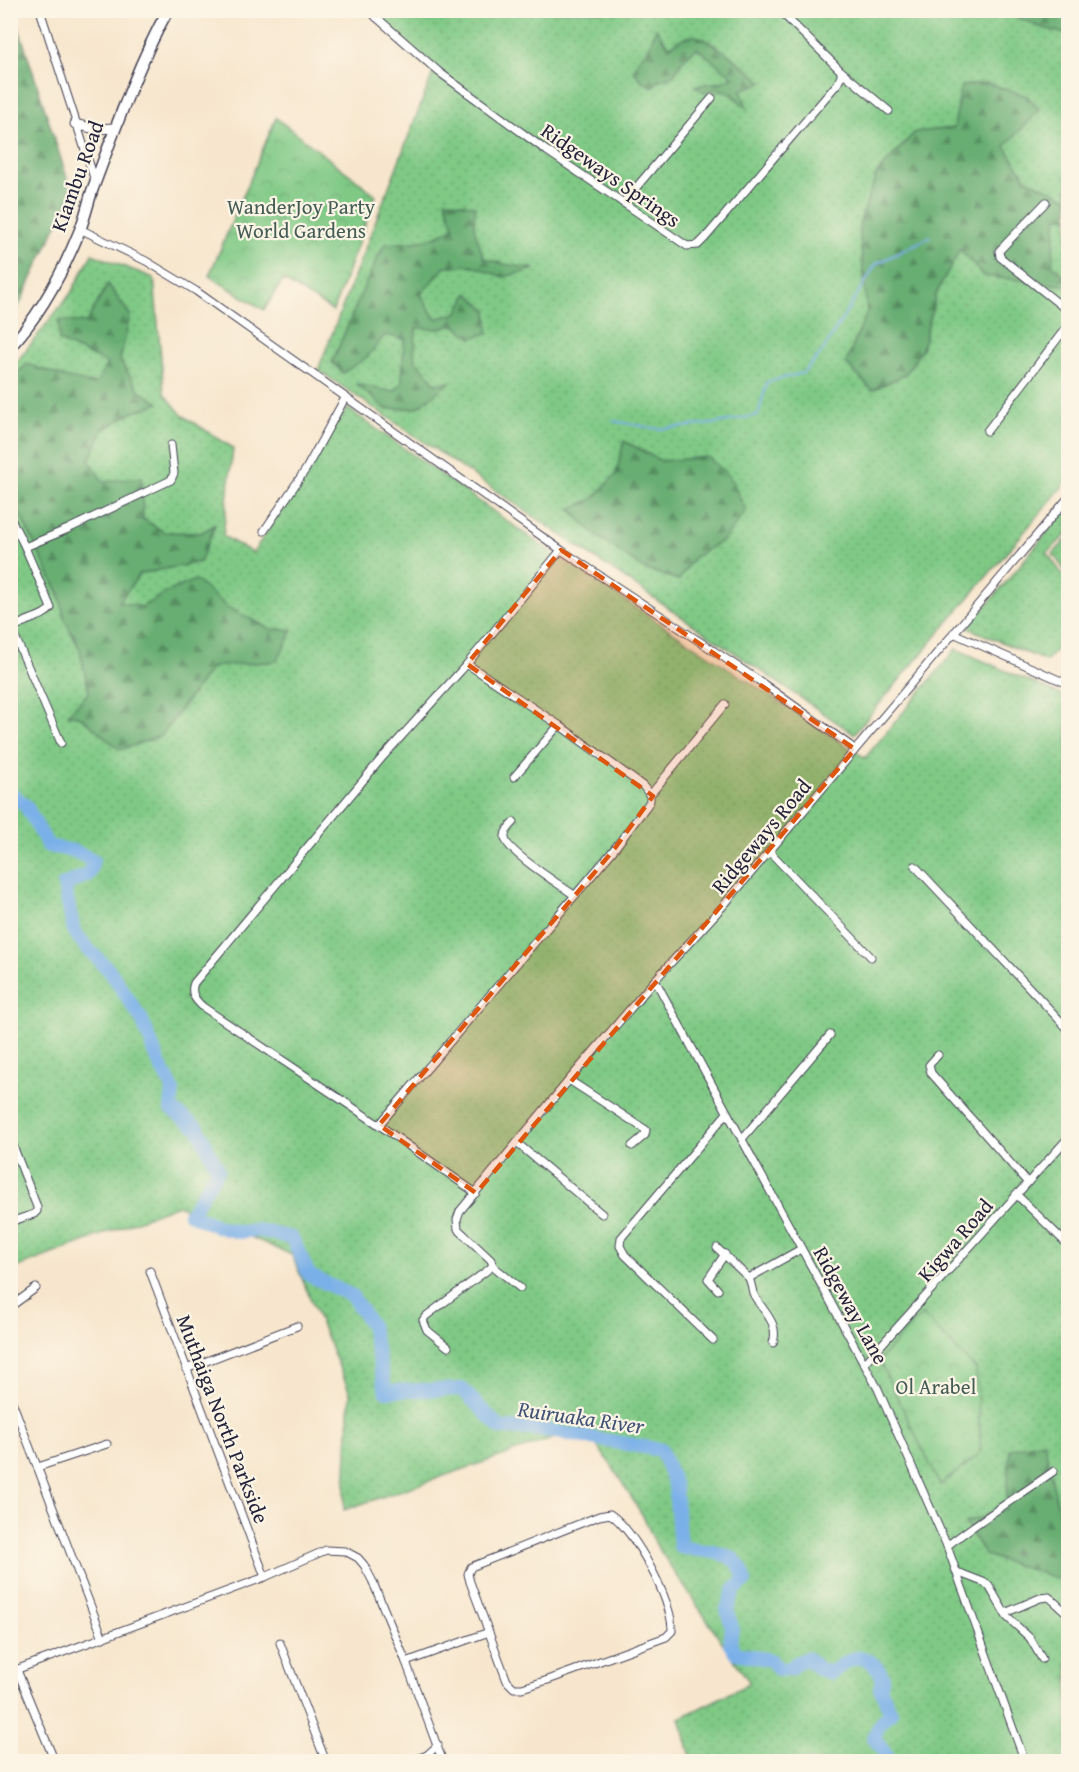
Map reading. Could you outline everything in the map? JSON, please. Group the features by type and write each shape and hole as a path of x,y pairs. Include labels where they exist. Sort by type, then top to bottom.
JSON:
{"highway":[{"name":"Kiambu Road","path":"10,347 49,296 80,229 115,128 146,54 168,10"}],"main road":[{"path":"75,124 95,129 115,128"}],"street":[{"path":"40,10 95,183"},
{"name":"Ridgeways Springs","path":"369,10 439,72 547,151 687,246 698,245 838,82 841,71"},
{"path":"376,17 382,10"},
{"path":"779,10 841,71 890,111"},
{"path":"623,203 712,98"},
{"path":"1046,202 999,251 1000,256 1068,311"},
{"path":"80,229 146,261 187,285 561,550 758,680 855,749"},
{"path":"987,431 1068,325"},
{"path":"264,531 306,469 345,398"},
{"path":"25,547 171,480 174,473 171,446"},
{"name":"Ridgeways Road","path":"520,1288 493,1266 491,1260 458,1229 457,1219 460,1211 655,980 724,905 1068,498"},
{"path":"10,517 51,608 46,613 17,626 14,632 61,743"},
{"path":"476,1193 203,1007 193,996 193,987 381,759 467,664 561,550"},
{"path":"953,633 1068,684"},
{"path":"379,1125 612,852 650,801 650,795 643,786 559,725 467,664"},
{"path":"650,795 725,704"},
{"path":"514,777 559,725"},
{"path":"514,822 504,837 507,844 516,854 574,895"},
{"path":"769,851 871,957"},
{"path":"915,866 1068,1029"},
{"name":"Ridgeway Lane","path":"655,980 865,1363 907,1450 957,1572 1025,1761"},
{"path":"741,1139 830,1035"},
{"path":"938,1054 929,1065 930,1073 1027,1182"},
{"path":"569,1080 646,1130 645,1135 632,1146"},
{"path":"713,1340 625,1255 620,1245 621,1238 727,1113"},
{"path":"10,1138 37,1211 10,1222"},
{"name":"Kigwa Road","path":"865,1363 1068,1138"},
{"path":"518,1143 602,1214"},
{"path":"1016,1194 1068,1245"},
{"path":"717,1248 749,1278 754,1293 774,1326 773,1343"},
{"path":"749,1278 801,1249"},
{"path":"718,1290 708,1279 725,1254"},
{"path":"448,1347 427,1330 423,1320 493,1266"},
{"name":"Muthaiga North Parkside","path":"150,1271 265,1577"},
{"path":"10,1307 36,1288"},
{"path":"186,1369 297,1326"},
{"path":"10,1396 103,1638"},
{"path":"38,1467 107,1444"},
{"path":"947,1546 1054,1471"},
{"path":"610,1514 619,1520 638,1546 662,1590 672,1622 672,1631 666,1637 522,1688 513,1688 507,1681 489,1632 470,1582 468,1574 471,1567 599,1516 610,1514"},
{"path":"55,1761 14,1671 265,1577 326,1550 337,1549 351,1553 364,1564 406,1662 443,1761"},
{"path":"957,1572 986,1584 1005,1613 1030,1638 1042,1659"},
{"path":"1005,1613 1045,1597 1052,1599 1068,1614"},
{"path":"406,1662 489,1632"},
{"path":"280,1643 326,1761"},
{"path":"410,1761 427,1755 438,1745"}],"highlighted area":[{"path":"561,550 855,749 476,1193 379,1125 612,852 653,796 467,664"}],"green space":[{"path":"13,10 72,193 11,323 10,11"},
{"path":"369,11 1068,11 1068,480 854,734 318,370 433,73"},
{"path":"1004,11 1068,11 1068,35 1037,26"},
{"path":"656,28 669,47 681,39 695,36 710,42 763,82 741,90 747,108 728,92 712,90 704,92 695,86 721,82 733,77 697,48 682,61 673,76 658,80 653,87 642,81 634,72 638,60 649,48"},
{"path":"987,83 1027,96 1040,110 1005,146 1026,179 1068,198 1068,218 1057,216 1052,264 1068,280 1068,286 983,276 960,249 936,294 922,349 905,375 872,390 846,363 867,312 859,225 877,173 915,132 954,128 961,86"},
{"name":"WanderJoy Party World Gardens","path":"276,118 376,195 333,311 283,280 264,310 209,276"},
{"path":"445,200 475,206 474,228 484,258 535,269 503,277 471,265 445,267 421,294 435,319 457,313 468,293 487,310 488,333 472,338 454,325 439,329 416,328 414,358 436,384 450,382 417,408 386,409 356,384 393,392 402,383 404,339 385,335 367,357 343,373 332,362 385,244 429,239 454,227"},
{"path":"92,254 154,278 164,393 182,415 233,448 223,536 253,553 347,408 551,552 865,758 956,649 1068,698 1068,1761 692,1761 680,1718 750,1683 656,1545 643,1516 611,1465 584,1428 344,1510 350,1393 292,1255 178,1205 11,1270 11,369 71,293"},
{"path":"108,284 130,315 120,361 140,391 159,403 129,414 103,430 89,460 103,482 142,477 143,519 164,532 200,533 215,525 200,562 140,574 119,602 142,607 167,592 195,580 229,608 270,629 293,630 277,661 212,667 161,736 120,750 81,717 68,714 89,692 80,650 65,620 59,594 11,496 11,380 27,364 64,377 96,384 107,363 59,341 59,320 86,323"},
{"path":"624,441 661,461 708,457 730,477 746,511 724,540 694,557 679,580 644,569 593,533 570,509 593,499 616,474"},
{"path":"1068,507 1068,533 1047,553 1068,582 1068,637 1046,661 968,628"},
{"path":"1068,538 1068,575 1053,554"},
{"name":"Ol Arabel","path":"922,1314 976,1369 981,1453 940,1485 879,1360"},
{"path":"1044,1442 1060,1518 1068,1523 1068,1582 985,1555 965,1523 1006,1509 1010,1449"}],"waterway":[{"path":"613,421 659,429 712,424 758,415 767,382 803,373 822,352 876,264 930,237"},
{"name":"Ruiruaka River","path":"10,792 26,806 48,846 74,851 93,860 89,874 64,885 74,931 110,971 142,1020 159,1063 173,1089 171,1109 198,1128 218,1170 190,1214 219,1227 239,1232 257,1230 292,1238 309,1275 352,1296 371,1325 386,1391 462,1389 500,1428 540,1429 661,1450 675,1486 680,1547 721,1553 736,1562 742,1570 745,1581 734,1590 727,1609 732,1628 730,1644 736,1653 771,1660 778,1669 790,1669 807,1658 819,1669 832,1673 853,1659 866,1659 872,1662 883,1677 880,1688 891,1712 879,1725 874,1738 891,1762"}]}
